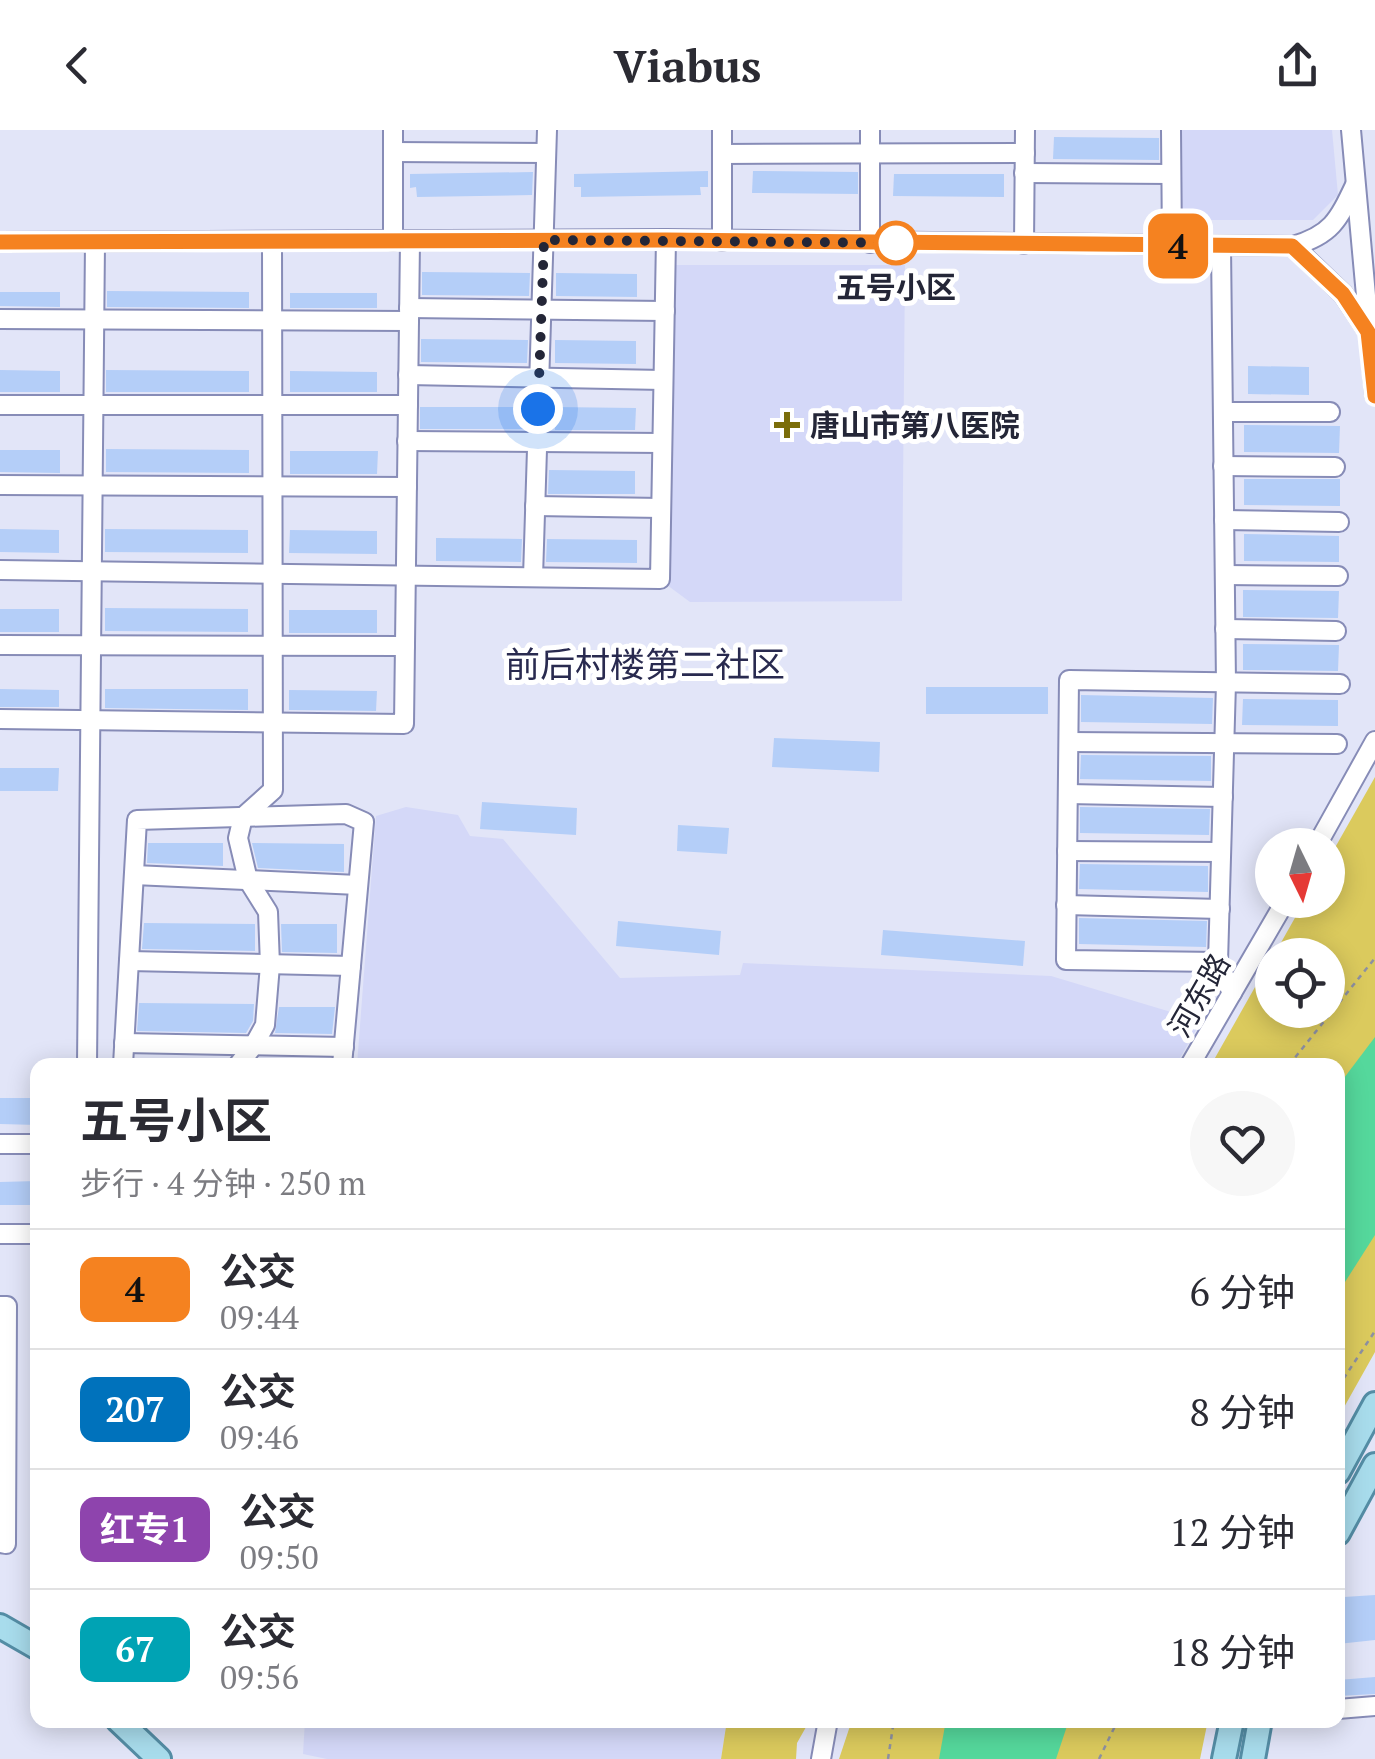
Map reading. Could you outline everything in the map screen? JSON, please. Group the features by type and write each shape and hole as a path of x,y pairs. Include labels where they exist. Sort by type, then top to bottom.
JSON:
{"main road":[{"path":"1345,1459 1375,1404"},
{"path":"1345,1522 1372,1478"},
{"path":"0,1626 30,1643"},
{"path":"126,1728 158,1759"},
{"path":"1224,1759 1230,1728"},
{"path":"1252,1759 1258,1728"}],"street":[{"path":"0,719 404,724 409,314 393,130"},
{"path":"533,577 547,130"},
{"path":"722,130 722,241"},
{"path":"870,130 870,243"},
{"path":"1024,244 1025,130"},
{"path":"1171,130 1172,246"},
{"path":"1351,130 1375,395"},
{"path":"393,152 546,152"},
{"path":"722,154 1024,152"},
{"path":"1024,173 1171,174"},
{"path":"0,242 666,240 1292,246 1320,238 1335,223 1354,185"},
{"path":"0,570 660,580 666,240"},
{"path":"87,1058 95,242"},
{"path":"244,1058 265,1025 270,964 268,912 248,880 238,838 243,816 274,790 272,242"},
{"path":"1292,246 1343,294 1368,332"},
{"path":"1221,247 1226,683 1218,962 1232,992"},
{"path":"0,319 272,320 542,309 664,311"},
{"path":"408,375 663,380"},
{"path":"0,405 408,405"},
{"path":"1223,412 1330,412"},
{"path":"407,441 662,443"},
{"path":"1223,466 1335,467"},
{"path":"0,485 407,487"},
{"path":"535,506 661,508"},
{"path":"1224,520 1339,522"},
{"path":"1224,575 1338,576"},
{"path":"1225,629 1336,631"},
{"path":"0,645 405,646"},
{"path":"1218,962 1066,960 1070,680 1340,684"},
{"path":"1326,828 1375,741"},
{"path":"1069,742 1337,744"},
{"path":"1068,794 1223,797"},
{"path":"123,1058 137,820 346,814 364,822 343,1056 254,1045 124,1043"},
{"path":"1067,851 1221,852"},
{"path":"134,875 358,885"},
{"path":"1066,905 1220,909"},
{"name":"河东路","path":"1194,1058 1275,918"},
{"path":"129,961 351,966"},
{"path":"0,1144 30,1144"},
{"path":"0,1234 30,1234"},
{"path":"0,1306 8,1306 3,1420 6,1544 0,1544"},
{"path":"1345,1709 1375,1706"},
{"path":"820,1759 826,1728"}],"path":[{"path":"1295,1058 1375,958"},
{"path":"1345,1376 1375,1331"},
{"path":"888,1759 893,1728"},
{"path":"1099,1759 1114,1728"}],"shaded area":[{"path":"1181,130 1332,130 1338,195 1313,220 1179,220"},
{"name":"唐山市第八医院","path":"671,265 905,265 902,601 690,602 667,585"},
{"path":"1375,777 1375,1352 1345,1406 1345,1058 1215,1058 1255,987 1255,1028 1345,1028 1345,938 1284,938 1295,918 1345,918 1345,830"},
{"path":"406,807 458,815 470,836 503,839 620,978 740,975 743,963 1051,976 1201,1021 1180,1058 358,1058 376,816"},
{"path":"1375,1037 1375,1235 1345,1282 1345,1077"},
{"path":"305,1728 726,1728 721,1759 327,1759 303,1754"},
{"path":"726,1728 805,1728 797,1743 796,1759 721,1759"},
{"path":"849,1728 1206,1728 1200,1759 839,1759"},
{"path":"945,1728 1066,1728 1056,1759 939,1759"}],"building":[{"path":"1054,137 1159,138 1159,160 1053,159"},
{"path":"708,171 708,187 700,187 701,195 581,197 581,187 574,187 574,174"},
{"path":"753,171 858,172 858,194 752,193"},
{"path":"533,172 532,195 417,197 416,187 410,188 410,174"},
{"path":"894,174 1004,174 1004,197 893,196"},
{"path":"422,272 530,273 529,296 422,295"},
{"path":"556,273 637,274 637,297 556,296"},
{"path":"107,291 249,292 249,308 107,307"},
{"path":"0,292 60,292 60,307 0,306"},
{"path":"290,293 377,293 377,308 290,308"},
{"path":"421,339 528,340 527,363 421,362"},
{"path":"555,340 636,341 636,364 555,363"},
{"path":"1248,366 1309,367 1309,395 1248,394"},
{"path":"0,370 60,371 60,392 0,392"},
{"path":"106,370 249,371 249,392 106,392"},
{"path":"290,371 377,372 377,392 290,392"},
{"path":"420,407 526,407 525,429 420,429"},
{"path":"555,407 636,408 635,430 555,430"},
{"path":"1244,425 1340,426 1339,453 1244,452"},
{"path":"106,449 249,450 249,473 106,472"},
{"path":"0,450 60,450 60,473 0,472"},
{"path":"290,451 378,451 377,474 290,474"},
{"path":"549,470 635,471 635,494 548,494"},
{"path":"1244,479 1340,479 1340,506 1244,505"},
{"path":"0,529 59,530 59,553 0,552"},
{"path":"105,529 248,530 248,553 105,552"},
{"path":"290,530 377,531 377,554 289,553"},
{"path":"1244,534 1339,536 1339,562 1244,561"},
{"path":"436,538 522,539 521,562 436,561"},
{"path":"547,539 637,540 637,563 546,562"},
{"path":"1243,590 1339,591 1338,618 1243,617"},
{"path":"105,608 248,609 248,632 105,631"},
{"path":"0,609 59,609 59,632 0,632"},
{"path":"289,610 377,610 377,633 289,633"},
{"path":"1243,644 1339,645 1338,671 1243,670"},
{"path":"926,687 1048,687 1048,714 926,714"},
{"path":"0,689 59,690 59,707 0,707"},
{"path":"105,689 248,689 248,710 105,708"},
{"path":"289,690 377,691 376,711 289,710"},
{"path":"1081,695 1213,698 1212,724 1081,722"},
{"path":"1243,699 1338,700 1338,726 1242,725"},
{"path":"774,738 880,742 879,772 772,767"},
{"path":"1081,755 1211,756 1211,781 1080,779"},
{"path":"0,768 59,768 58,791 0,791"},
{"path":"482,802 577,808 576,835 480,829"},
{"path":"1080,807 1210,809 1209,835 1080,833"},
{"path":"678,825 729,828 727,854 677,851"},
{"path":"148,843 223,843 223,866 147,863"},
{"path":"252,843 344,844 344,872 258,868"},
{"path":"1080,864 1208,866 1208,892 1079,889"},
{"path":"1079,918 1207,921 1206,947 1079,944"},
{"path":"618,921 721,931 719,955 616,946"},
{"path":"144,923 255,924 255,951 142,949"},
{"path":"281,924 337,924 337,953 282,952"},
{"path":"883,930 1025,941 1023,966 881,955"},
{"path":"139,1003 254,1004 253,1021 246,1033 137,1031"},
{"path":"279,1007 335,1007 332,1034 275,1033"},
{"path":"0,1098 30,1098 30,1125 0,1124"},
{"path":"30,1181 30,1205 0,1205 0,1182"},
{"path":"1375,1595 1375,1640 1345,1643 1345,1597"},
{"path":"1375,1677 1375,1694 1345,1696 1345,1679"}],"bus line":[{"name":"4","path":"0,242 666,240 1292,246 1343,294 1368,332 1375,396"}],"place":[{"name":"五号小区","path":"896,243"},
{"name":"唐山市第八医院","path":"787,425"}],"district":[{"name":"前后村楼第二社区","path":"645,664"}],"route":[{"path":"538,409 544,240 909,243 896,243"}]}
